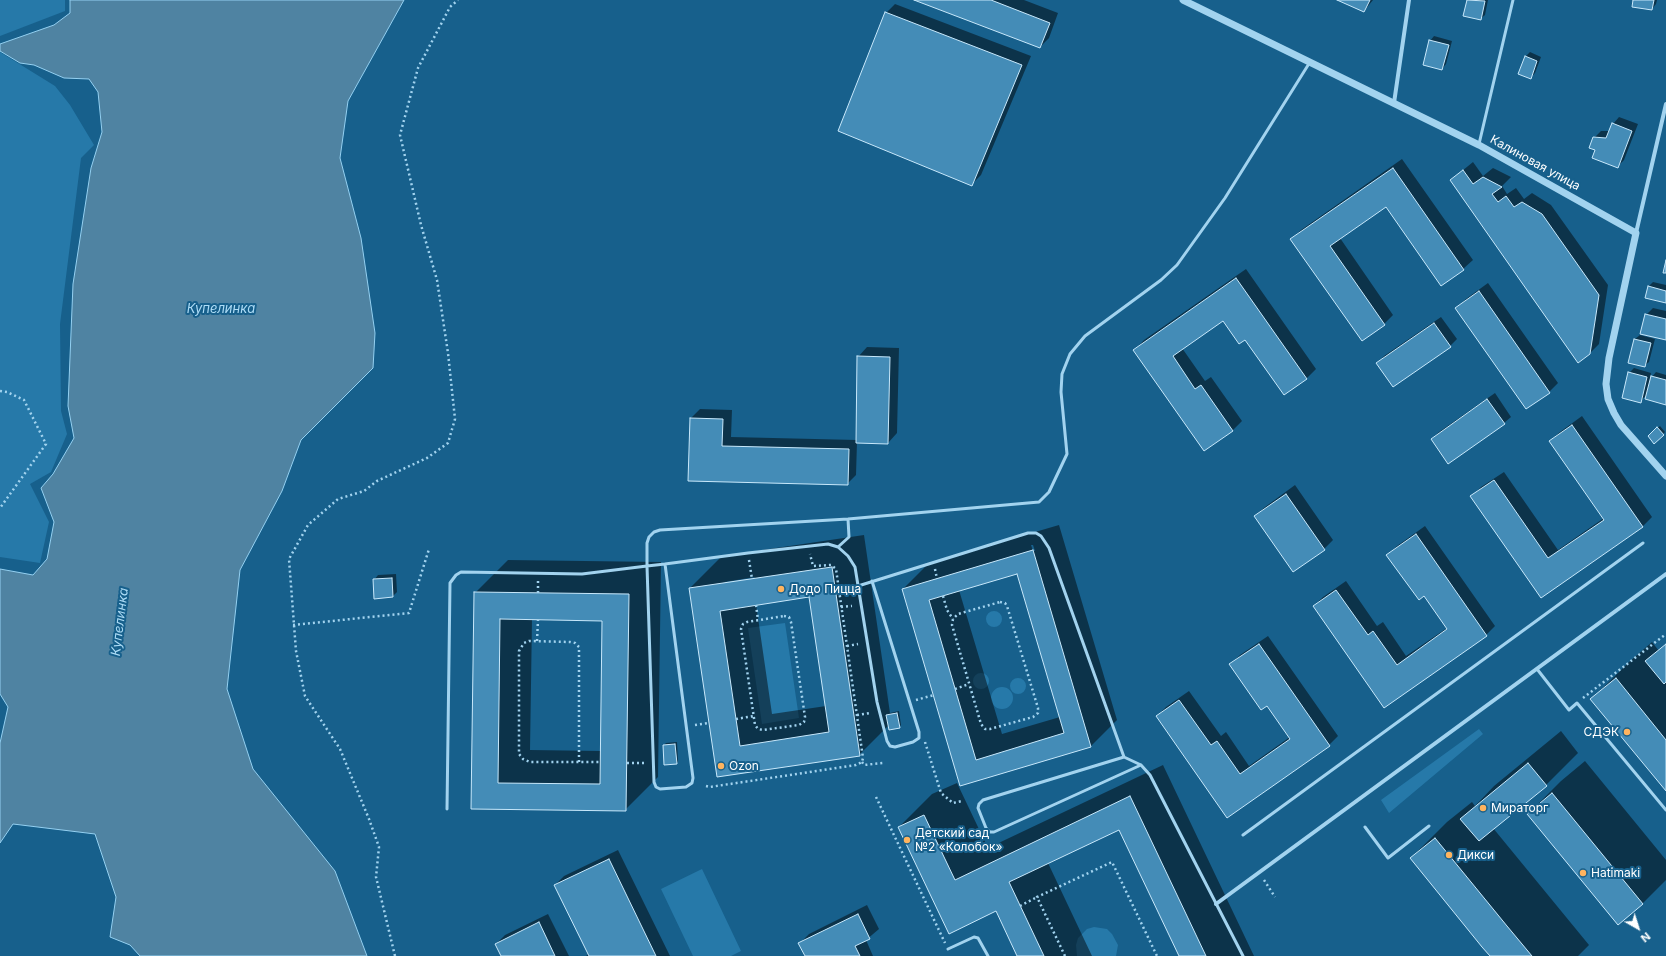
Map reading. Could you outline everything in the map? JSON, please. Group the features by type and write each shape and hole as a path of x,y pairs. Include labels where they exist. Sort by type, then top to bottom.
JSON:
{"street":[{"name":"Калиновая улица","path":"1183,0 1479,145 1636,234"},
{"path":"1394,103 1409,0"},
{"path":"1666,104 1609,358 1606,384 1608,399 1617,419 1666,476"},
{"path":"1216,904 1666,574"}],"lane":[{"path":"1479,145 1513,0"},
{"path":"665,564 693,778 692,783 686,786 660,788 656,787 654,782 647,543 654,532 660,530 848,519 1032,504 1044,499 1067,454 1061,392 1062,374 1070,354 1085,336 1161,280 1177,265 1225,198 1310,62"},
{"path":"838,548 849,537 848,519"},
{"path":"858,586 1028,533 1036,533 1041,536 1049,548 1124,757"},
{"path":"1243,835 1643,543"},
{"path":"447,809 450,583 452,578 461,572 582,574 828,544 838,548 848,556 855,567 877,702 887,741 890,746 895,747 913,742 919,738 910,702 872,581"},
{"path":"1537,669 1569,710 1577,703 1666,810"},
{"path":"1140,765 994,832 990,832 986,828 978,808 979,804 983,800 1124,757 1140,765 1150,775 1243,956"},
{"path":"1365,827 1388,858 1429,826"},
{"path":"948,949 974,937 978,938 988,956"}],"path":[{"path":"395,956 376,877 379,847 340,749 305,696 296,651 289,559 308,525 338,499 364,491 377,481 427,458 448,443 455,419 448,353 437,280 421,225 400,135 418,68 450,7 458,0"},
{"path":"0,391 7,392 24,400 46,444 0,508"},
{"path":"293,625 409,613 429,549"},
{"path":"748,554 752,578"},
{"path":"810,554 813,566 831,565 836,569 863,758 862,762"},
{"path":"538,573 538,593"},
{"path":"943,596 947,610 953,619"},
{"path":"1000,602 1005,603 1008,606 1038,708 1038,713 1033,717 990,729 985,729 981,724 969,684 952,625 953,619 958,614 1000,602"},
{"path":"756,605 758,620"},
{"path":"841,607 852,606"},
{"path":"784,616 789,617 805,717 804,722 799,725 763,730 758,729 755,725 754,716 741,629 743,624 747,622 784,616"},
{"path":"537,641 538,620"},
{"path":"1577,703 1666,634"},
{"path":"579,762 579,647 576,643 570,642 537,641 524,643 519,651 519,754 523,759 530,762 579,762 600,762"},
{"path":"847,646 858,644"},
{"path":"955,689 969,684"},
{"path":"910,702 934,695"},
{"path":"857,715 870,713"},
{"path":"736,719 754,716"},
{"path":"695,725 709,723"},
{"path":"919,738 926,743 941,793 953,803 962,801"},
{"path":"706,786 710,787 849,766 862,762 864,765 883,763"},
{"path":"626,763 653,763"},
{"path":"876,797 948,949"},
{"path":"1020,906 1112,862 1157,956"},
{"path":"1264,880 1275,897"},
{"path":"1037,897 1065,956"}],"shaded area":[{"path":"0,0 65,0 65,11 0,36"},
{"path":"0,52 55,86 70,105 94,145 81,158 60,324 61,411 67,434 51,472 30,484 49,522 40,563 0,557"},
{"path":"994,611 1000,613 1002,619 1000,625 994,627 988,625 986,619 988,613"},
{"path":"785,623 799,718 762,724 748,628"},
{"path":"981,673 987,675 989,681 987,687 981,689 975,687 973,681 975,675"},
{"path":"1018,678 1024,680 1026,686 1024,692 1018,694 1012,692 1010,686 1012,680"},
{"path":"1002,687 1010,690 1013,698 1010,706 1002,709 994,706 991,698 994,690"},
{"path":"1479,729 1483,734 1389,813 1381,800"},
{"path":"702,869 741,951 731,956 693,956 661,889"},
{"path":"1094,927 1107,929 1112,934 1118,945 1116,956 1077,956 1076,945 1078,938 1087,929"}],"water":[{"name":"Купелинка","path":"70,0 404,0 348,101 340,158 361,238 375,333 373,368 301,440 282,491 240,570 227,689 253,769 335,871 367,956 140,956 130,945 110,937 116,897 95,834 13,824 0,843 0,743 8,707 0,694 0,569 33,575 47,559 54,522 41,488 53,474 74,438 68,406 73,284 91,168 102,132 98,92 89,79 64,78 34,65 20,63 0,51 0,44 54,25 70,13"}],"building":[{"path":"914,0 991,0 1050,23 1040,48"},
{"path":"1337,0 1370,0 1364,12"},
{"path":"1467,0 1485,1 1481,20 1463,16"},
{"path":"1633,0 1654,0 1652,10 1632,7"},
{"path":"885,12 1022,65 972,186 838,131"},
{"path":"1429,40 1449,45 1442,70 1423,65"},
{"path":"1525,56 1537,61 1531,79 1518,74"},
{"path":"1612,123 1632,131 1618,168 1592,158 1595,150 1589,148 1593,137 1606,138"},
{"path":"1393,168 1464,270 1441,286 1386,207 1330,246 1385,325 1362,341 1290,239"},
{"path":"1463,170 1473,184 1483,177 1502,187 1492,194 1498,202 1506,196 1514,207 1522,202 1542,214 1599,295 1590,354 1578,363 1450,180"},
{"path":"1666,260 1666,273 1663,273"},
{"path":"1236,278 1307,379 1284,395 1245,340 1239,344 1223,321 1173,356 1195,389 1201,385 1233,431 1204,451 1133,350"},
{"path":"1648,286 1666,291 1666,303 1645,298"},
{"path":"1479,291 1550,393 1526,409 1455,308"},
{"path":"1645,314 1666,319 1666,340 1640,334"},
{"path":"1434,323 1451,347 1393,387 1376,363"},
{"path":"1634,339 1651,343 1645,367 1628,363"},
{"path":"857,356 890,357 888,444 856,443"},
{"path":"1628,372 1647,377 1641,403 1622,398"},
{"path":"1651,376 1666,380 1666,405 1645,399"},
{"path":"1487,399 1505,424 1448,464 1431,439"},
{"path":"690,418 723,419 722,446 849,449 848,485 688,481"},
{"path":"1572,425 1643,527 1541,598 1470,496 1494,480 1548,558 1604,520 1549,441"},
{"path":"1657,427 1664,435 1654,444 1648,436"},
{"path":"1286,494 1325,550 1293,572 1254,516"},
{"path":"1416,534 1487,636 1384,708 1313,606 1336,590 1368,635 1373,631 1397,665 1447,629 1424,596 1419,600 1386,555"},
{"path":"1033,550 1091,747 960,786 902,589","holes":["1017,574 1064,733 976,760 929,600"]},
{"path":"832,567 860,756 717,777 689,588","holes":["809,597 829,732 740,746 720,611"]},
{"path":"392,578 393,597 374,599 373,579"},
{"path":"474,592 629,594 626,811 471,809","holes":["500,619 602,621 600,784 498,783"]},
{"path":"1259,644 1330,746 1227,818 1156,716 1179,700 1211,745 1217,741 1240,774 1290,739 1267,706 1261,710 1229,664"},
{"path":"1666,644 1666,682 1664,684 1645,661"},
{"path":"1616,678 1666,740 1666,791 1590,699"},
{"path":"897,713 900,728 889,730 886,715"},
{"path":"675,744 677,764 664,765 663,745"},
{"path":"1528,763 1547,786 1479,841 1460,819"},
{"path":"1552,793 1643,904 1618,925 1527,814"},
{"path":"1130,796 1206,956 1179,956 1119,830 1009,882 1044,956 1017,956 996,911 949,934 898,827 924,815 955,880"},
{"path":"1435,838 1532,956 1490,956 1482,947 1410,858"},
{"path":"609,859 656,956 589,956 554,885"},
{"path":"858,914 870,939 855,946 860,956 805,956 798,943"},
{"path":"539,922 555,956 501,956 495,944"}],"place":[{"name":"Додо Пицца","path":"781,589"},
{"name":"СДЭК","path":"1627,732"},
{"name":"Ozon","path":"721,766"},
{"name":"Мираторг","path":"1483,808"},
{"name":"Детский сад №2 «Колобок»","path":"907,840"},
{"name":"Дикси","path":"1449,855"},
{"name":"Hatimaki","path":"1583,873"}]}
